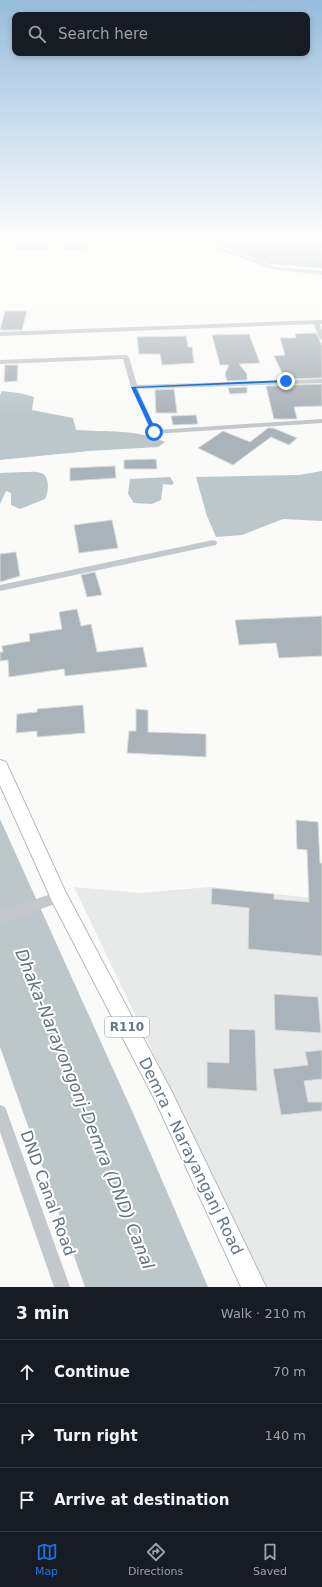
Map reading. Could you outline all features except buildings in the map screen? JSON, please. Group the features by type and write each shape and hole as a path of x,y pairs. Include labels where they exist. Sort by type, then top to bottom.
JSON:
{"main road":[{"name":"Demra - Narayanganj Road","path":"0,767 59,897 163,1095 254,1287"}],"street":[{"path":"0,334 319,322 322,338"},
{"path":"0,362 126,357 134,387 154,432 322,421"},
{"path":"134,387 322,381"},
{"path":"0,588 213,543"},
{"path":"0,918 59,897"},
{"name":"DND Canal Road","path":"0,1112 62,1287"}],"shaded area":[{"path":"74,887 140,893 210,887 322,899 322,1287 265,1287"}],"water":[{"path":"2,391 34,397 32,410 73,418 76,430 132,433 144,435 165,442 158,447 89,451 0,460 0,395"},
{"path":"322,471 322,521 283,519 242,535 216,537 207,516 196,477 299,475"},
{"path":"39,472 46,477 48,488 45,499 20,509 11,505 11,493 6,491 0,504 0,473"},
{"path":"170,477 174,483 172,485 163,484 161,500 152,504 134,503 128,494 130,479"},
{"name":"Dhaka-Narayongonj-Demra (DND) Canal","path":"0,819 133,1113 208,1287 85,1287 0,1047"}],"route":[{"path":"154,432 134,387 286,381"}]}
